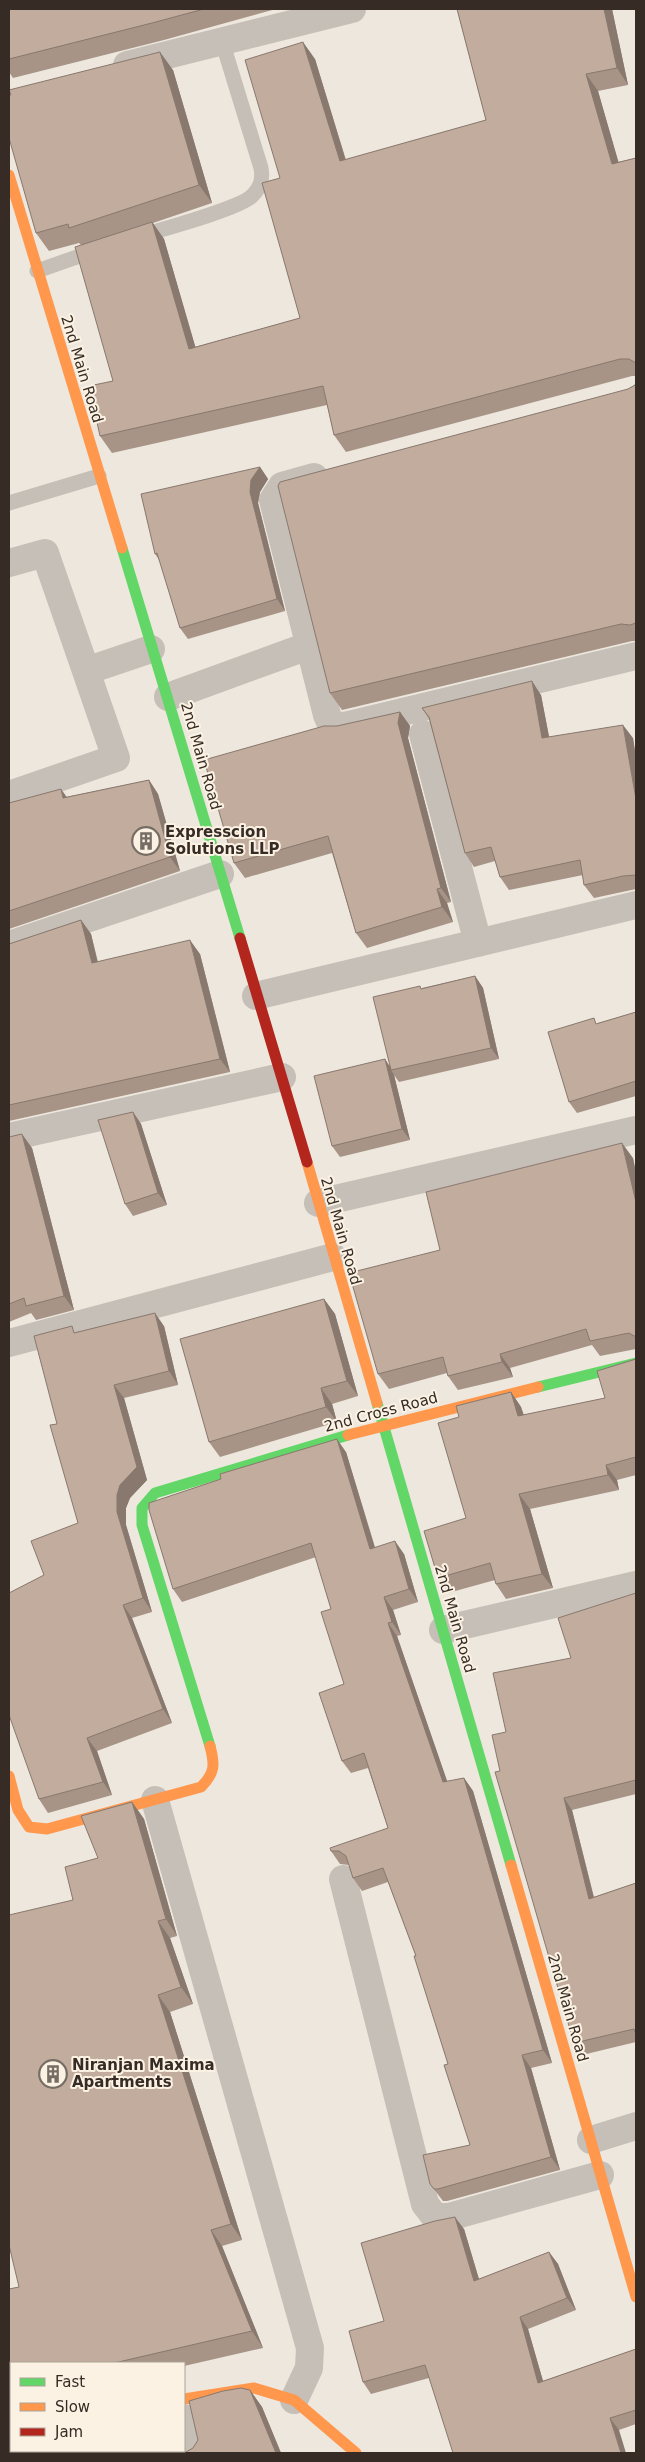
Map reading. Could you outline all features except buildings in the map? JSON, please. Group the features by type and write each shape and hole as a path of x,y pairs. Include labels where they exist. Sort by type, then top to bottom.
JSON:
{"street":[{"path":"102,71 352,9"},
{"name":"2nd Main Road","path":"9,175 148,642 168,697 256,996 282,1077 636,2297"},
{"path":"339,470 282,486 273,500 308,646 329,721 335,725 344,726 636,656"},
{"path":"9,563 45,553 116,758 9,795"},
{"path":"84,665 148,642"},
{"path":"168,697 308,646"},
{"path":"422,734 478,943"},
{"path":"9,945 220,874"},
{"path":"256,996 636,906"},
{"path":"9,1137 282,1077"},
{"path":"318,1203 636,1130"},
{"path":"9,1343 333,1257"},
{"name":"2nd Cross Road","path":"155,1800 201,1787 211,1777 215,1764 142,1525 142,1508 155,1493 383,1425 636,1364"},
{"path":"443,1630 636,1585"},
{"path":"9,1776 18,1810 29,1827 47,1829 155,1800 310,2348 309,2368 294,2400"},
{"path":"343,1879 425,2204 435,2217 449,2217 600,2175"},
{"path":"591,2140 636,2126"},
{"path":"185,2398 254,2388 294,2400 356,2453"},
{"path":"185,2422 194,2453"}],"lane":[{"path":"37,270 244,202 258,189 263,178 261,168 222,41"},
{"path":"9,503 99,476"}],"traffic: fast":[{"path":"122,548 240,938"},
{"path":"538,1387 636,1363"},
{"path":"377,1403 511,1865"},
{"path":"210,1746 142,1525 142,1508 155,1493 348,1435"}],"traffic: slow":[{"path":"9,175 122,548"},
{"path":"307,1162 377,1403"},
{"path":"348,1435 538,1387"},
{"path":"9,1776 18,1810 29,1827 47,1829 201,1787 213,1768 210,1746"},
{"path":"511,1865 636,2297"},
{"path":"185,2399 254,2388 294,2400 356,2453"}],"traffic: jam":[{"path":"240,938 307,1162"}],"place":[{"name":"Expresscion Solutions LLP","path":"146,841"},
{"name":"Niranjan Maxima Apartments","path":"53,2074"}]}
